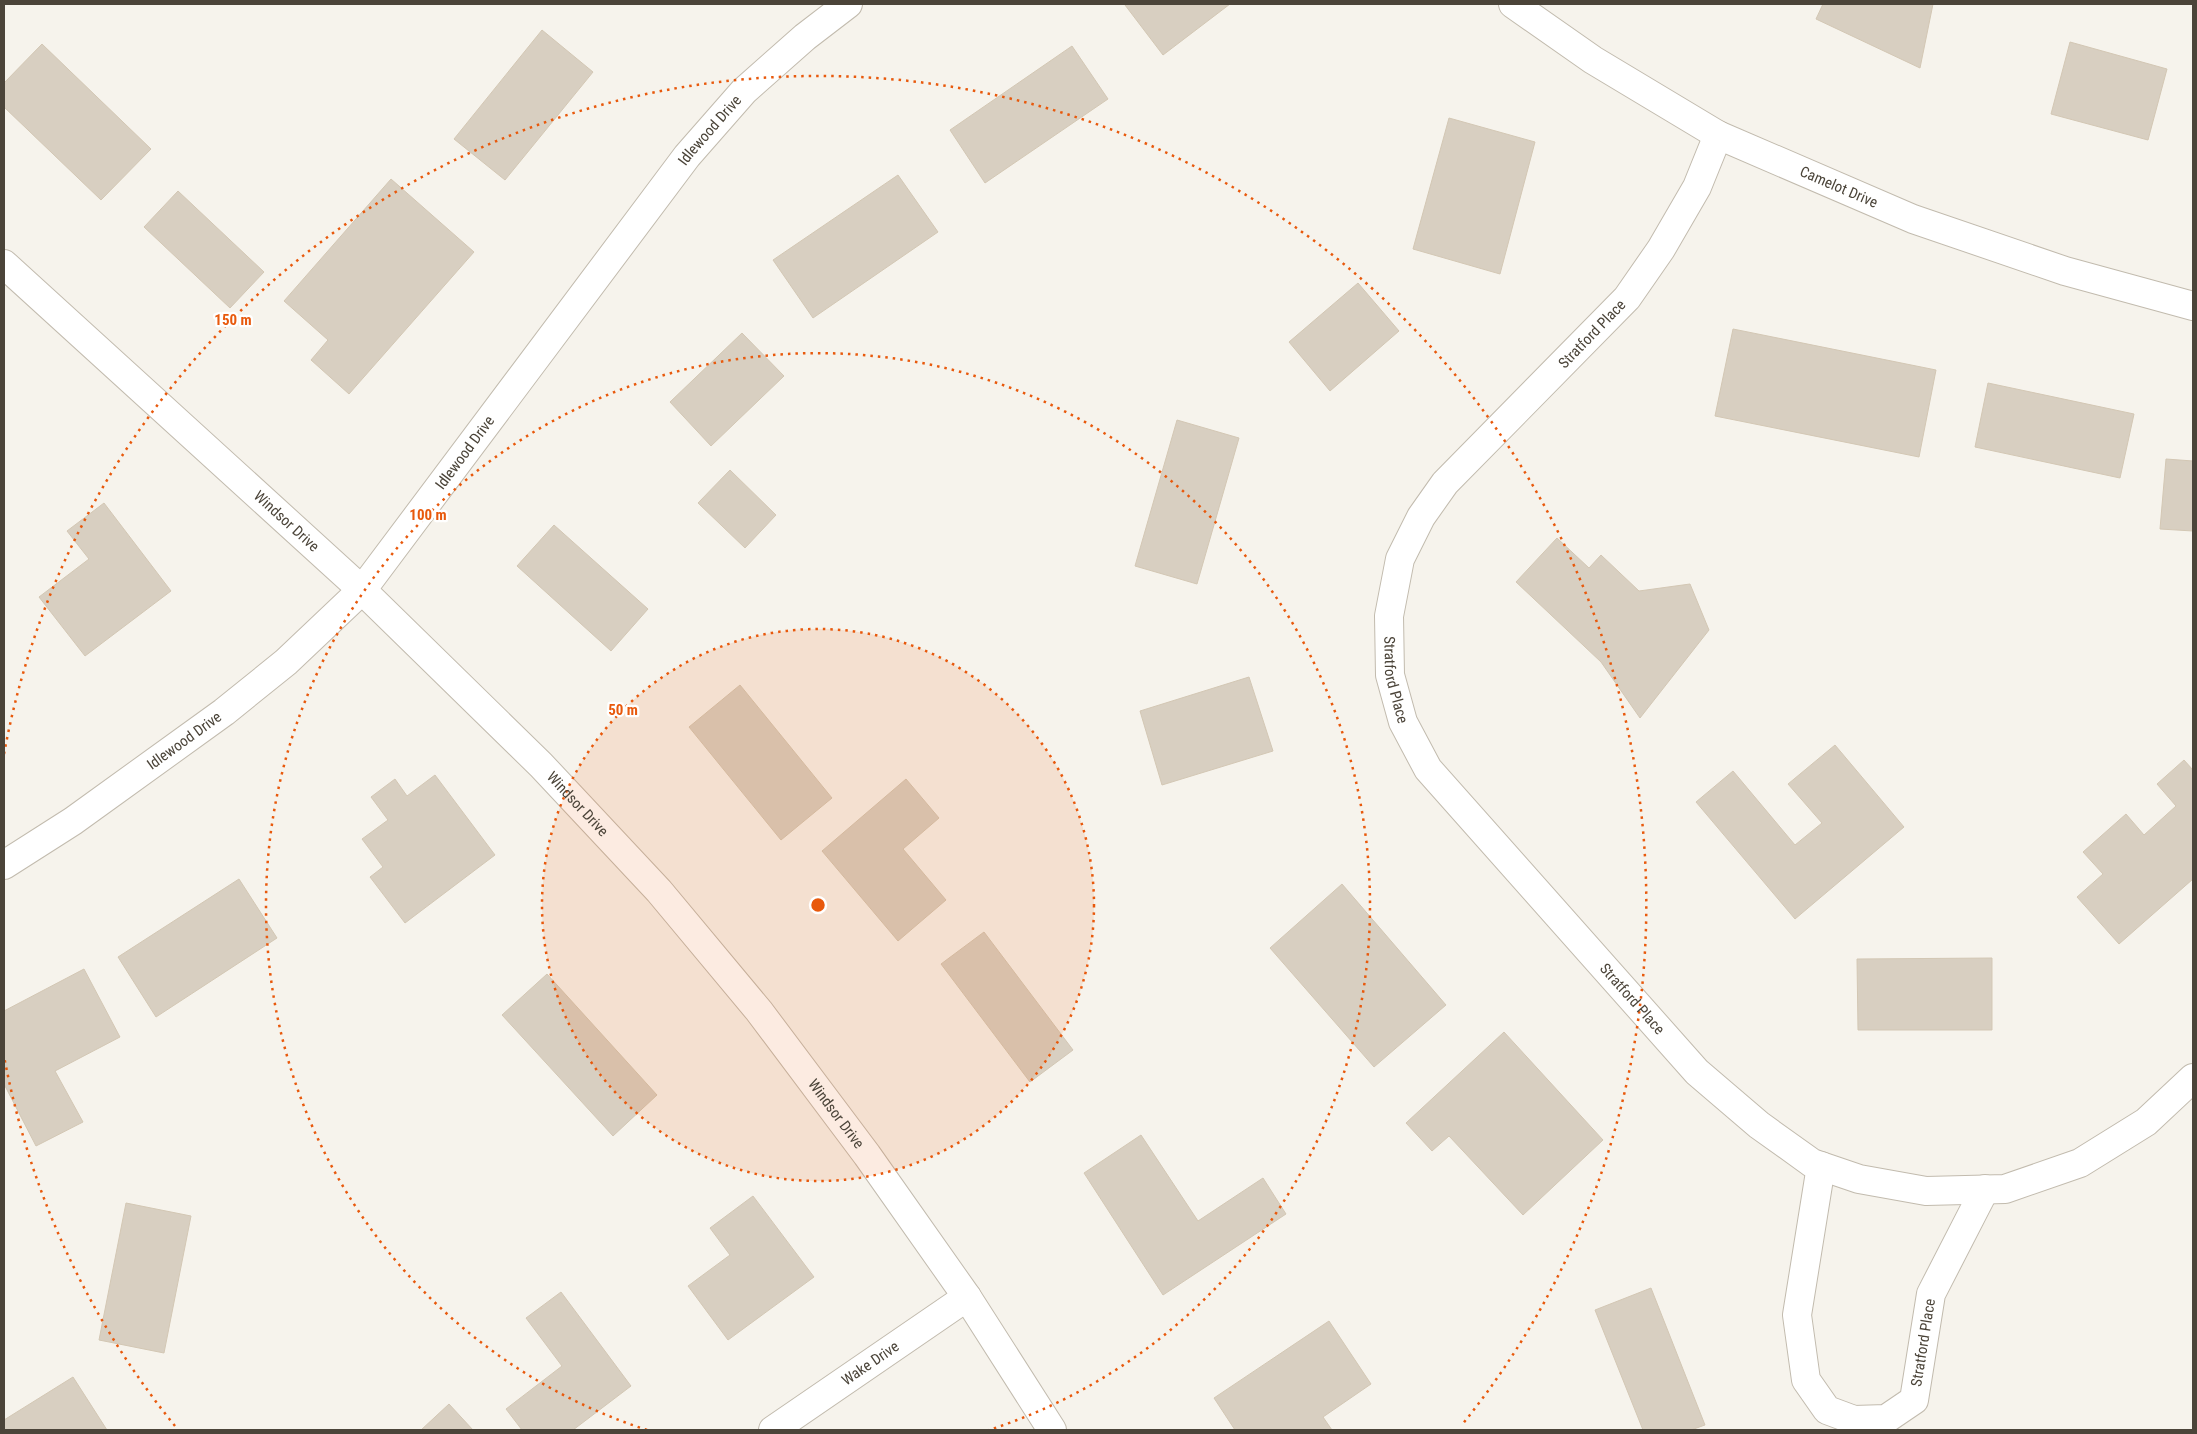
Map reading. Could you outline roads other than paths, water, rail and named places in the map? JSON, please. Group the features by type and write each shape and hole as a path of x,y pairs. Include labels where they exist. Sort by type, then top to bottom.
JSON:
{"street":[{"name":"Idlewood Drive","path":"4,865 81,815 224,712 286,662 362,590 687,156 744,91 805,37 848,4"},
{"name":"Camelot Drive","path":"1513,4 1593,60 1718,135 1913,219 2064,270 2193,306"},
{"name":"Stratford Place","path":"1718,135 1696,186 1661,249 1627,298 1445,483 1421,517 1400,559 1389,616 1390,675 1403,722 1428,769 1697,1072 1759,1125 1812,1163 1859,1179 1926,1191 2005,1188 2080,1163 2146,1122 2193,1078"},
{"name":"Windsor Drive","path":"4,264 362,590 541,765 659,891 770,1026 867,1155 967,1297 1052,1430"},
{"name":"Stratford Place","path":"1821,1166 1797,1315 1806,1380 1827,1410 1854,1420 1886,1419 1914,1400 1931,1294 1985,1189"},
{"name":"Wake Drive","path":"773,1430 967,1297"}]}
